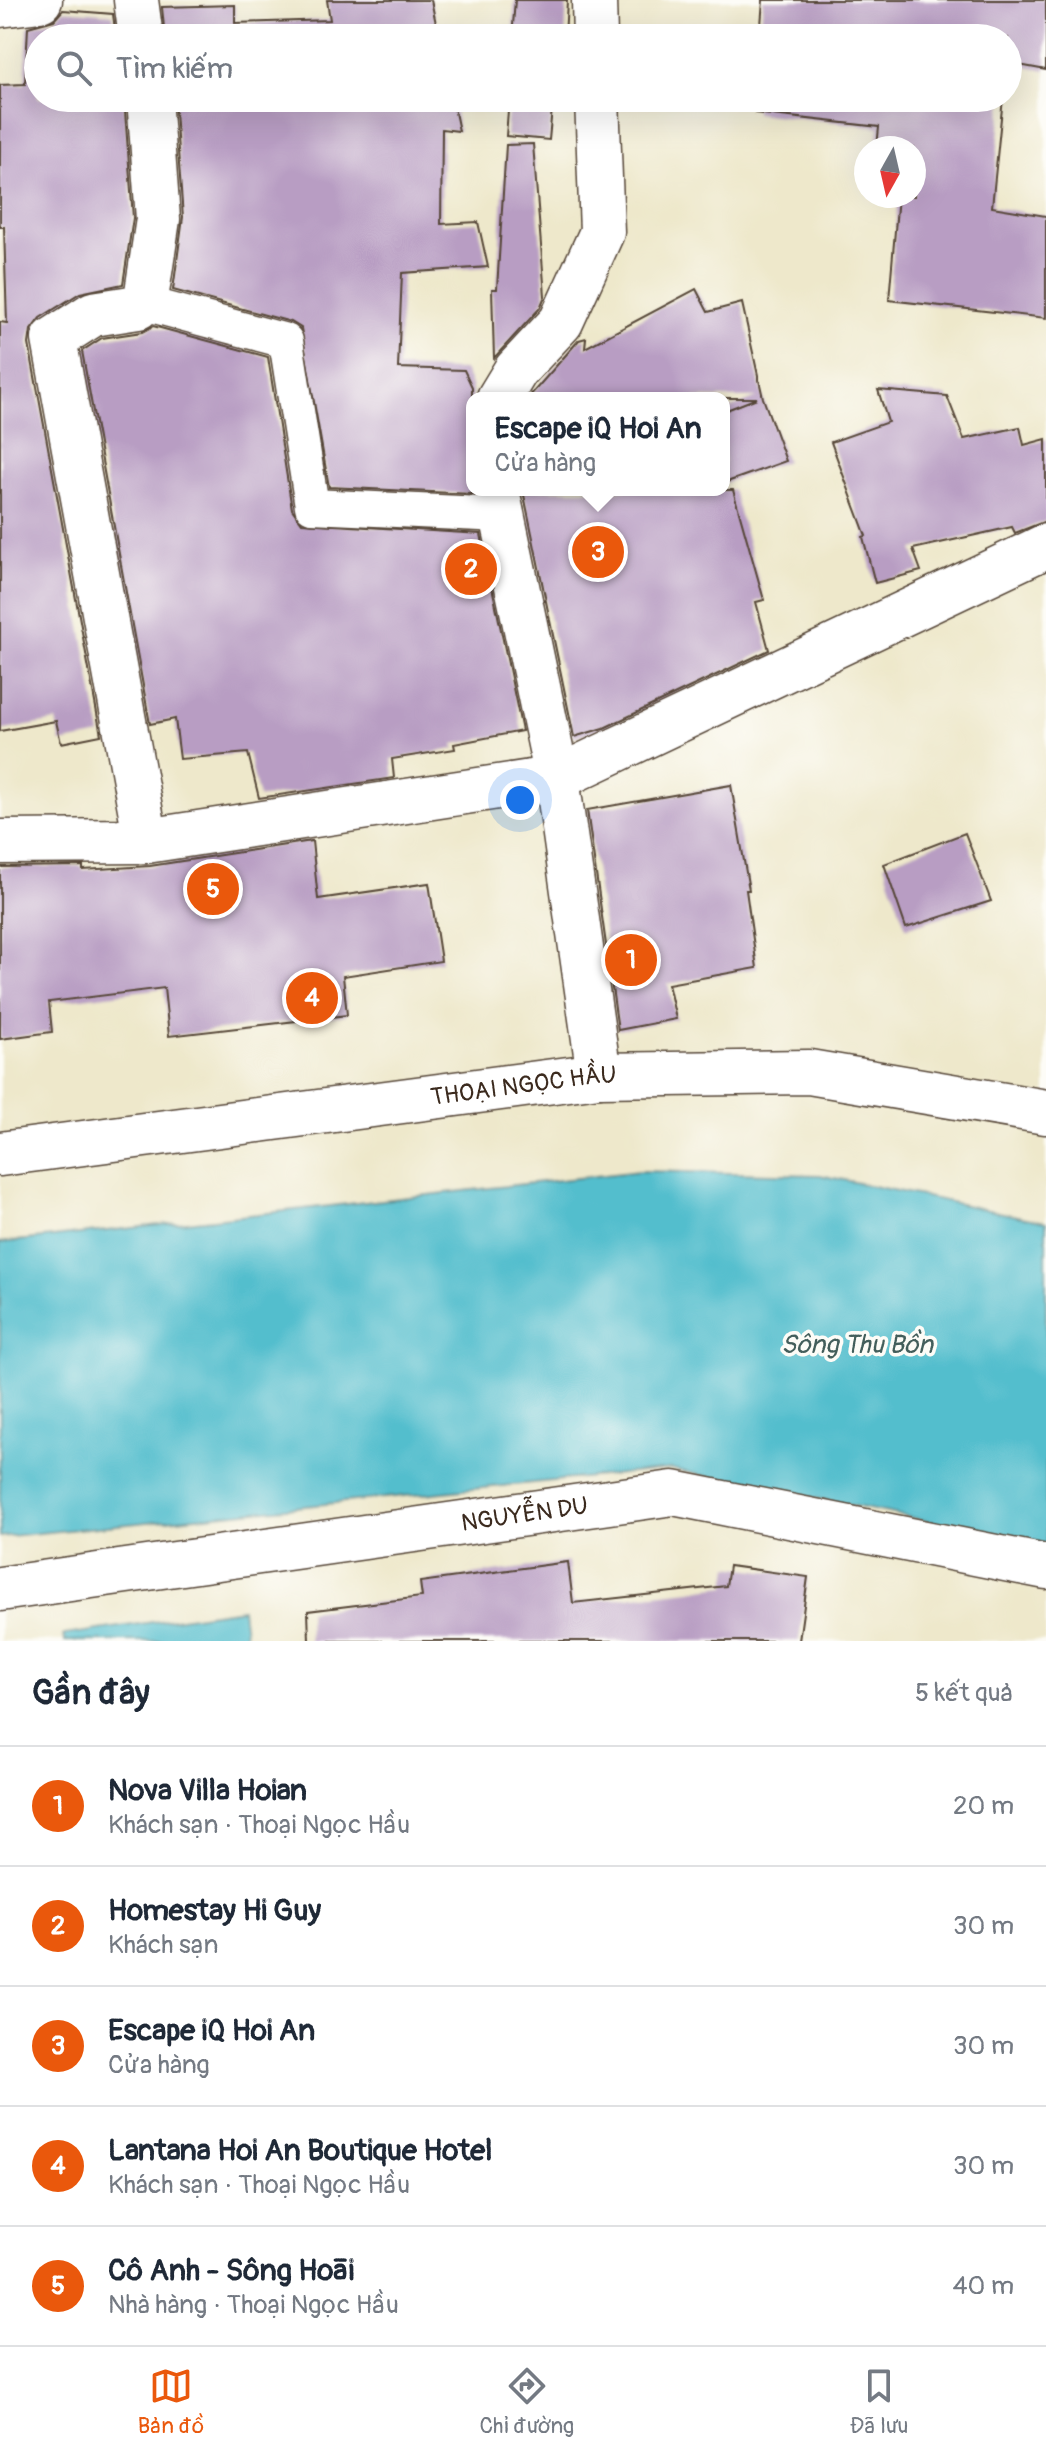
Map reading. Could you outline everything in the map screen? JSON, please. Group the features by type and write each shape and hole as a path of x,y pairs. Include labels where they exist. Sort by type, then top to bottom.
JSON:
{"street":[{"path":"0,5 40,0"},
{"path":"136,0 139,24"},
{"path":"594,0 595,24"},
{"path":"146,841 54,339 93,314 144,303 158,219 150,112"},
{"path":"503,392 516,370 561,322 602,232 598,112"},
{"path":"499,503 557,778 599,1075"},
{"path":"0,842 146,841 557,778 941,599 1046,546"},
{"name":"THOẠI NGỌC HẦU","path":"0,1154 599,1075 809,1072 1046,1112"},
{"name":"NGUYỄN DU","path":"0,1589 673,1493 1046,1567"}],"lane":[{"path":"144,303 286,341 312,506 499,503"}],"water":[{"name":"Sông Thu Bồn","path":"640,1171 820,1175 1046,1222 1046,1545 671,1469 0,1537 0,1243"},
{"path":"242,1609 246,1641 65,1641 64,1635"}],"building":[{"path":"327,0 431,0 436,24 164,24 162,7 235,5 235,23 330,20"},
{"path":"515,0 567,0 566,24 513,24"},
{"path":"763,0 1046,0 1046,70 1022,66 1022,24 761,24"},
{"path":"63,10 113,14 114,24 39,24 54,20"},
{"path":"24,84 24,112 125,112 133,218 123,284 80,293 40,318 31,330 29,344 101,735 61,743 56,721 0,731 0,322 7,323 4,227 0,227 0,85"},
{"path":"175,112 455,112 459,131 442,129 441,224 478,222 488,267 402,273 398,368 464,370 472,387 472,392 466,392 466,494 329,487 301,328 291,322 173,290 183,217"},
{"path":"508,112 552,112 549,140 506,136"},
{"path":"755,112 1002,112 992,207 1046,216 1046,318 889,300 897,208 926,208 926,136 878,136 879,127"},
{"path":"533,144 545,296 540,308 494,358 492,289 497,289 506,145"},
{"path":"696,289 708,312 742,303 763,398 786,461 730,481 730,409 757,398 730,398 730,392 533,392 579,340 586,338 585,348"},
{"path":"153,326 268,357 292,509 302,523 481,534 522,731 454,744 455,749 392,759 394,778 259,798 248,753 180,759 175,719 150,724 82,351 102,338 142,332"},
{"path":"878,390 947,396 964,439 1020,427 1024,445 1046,439 1046,521 1015,533 1012,527 913,549 921,571 875,583 863,537 866,536 831,442 888,422"},
{"path":"730,490 733,490 764,600 756,602 769,650 604,728 574,737 524,496 730,496"},
{"path":"731,785 749,890 746,890 757,968 668,984 676,1019 618,1030 587,810"},
{"path":"965,833 991,901 906,928 884,864"},
{"path":"312,841 318,899 429,883 441,961 343,976 347,1015 169,1036 164,988 49,1002 52,1032 0,1039 0,867 83,866 83,870 150,866"},
{"path":"568,1562 573,1603 726,1586 729,1566 808,1577 799,1641 309,1641 308,1611 422,1597 420,1582"}],"place":[{"name":"Escape iQ Hoi An","path":"598,552"},
{"name":"Homestay Hi Guy","path":"471,569"},
{"name":"Cô Anh - Sông Hoāi","path":"213,889"},
{"name":"Nova Villa Hoian","path":"631,960"},
{"name":"Lantana Hoi An Boutique Hotel","path":"312,998"}]}
